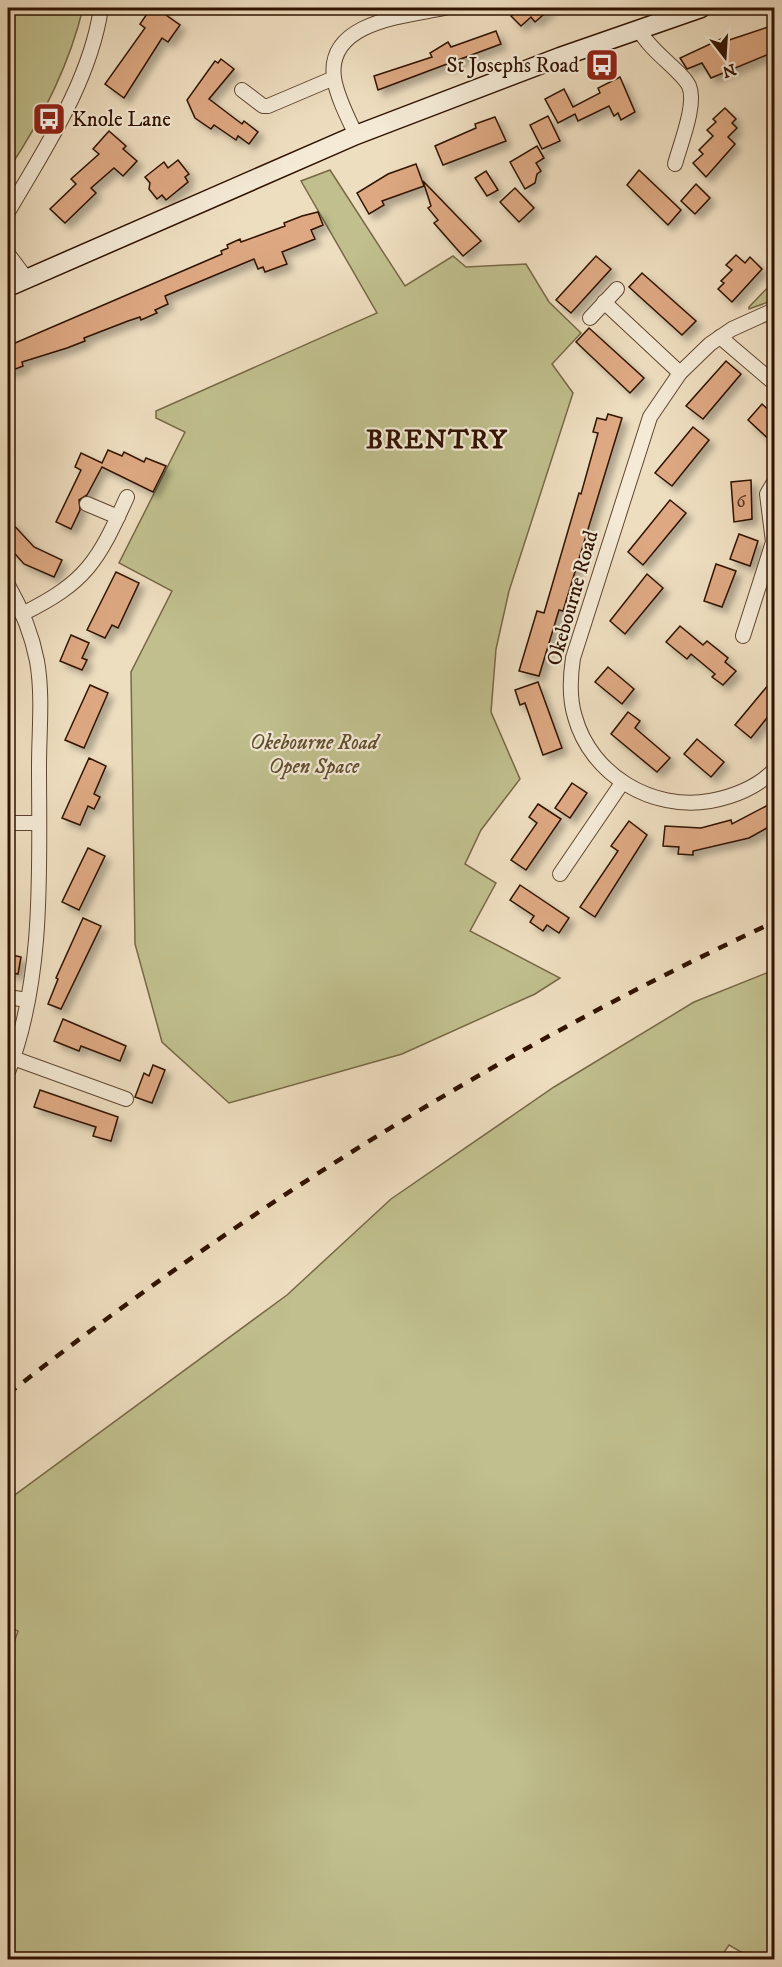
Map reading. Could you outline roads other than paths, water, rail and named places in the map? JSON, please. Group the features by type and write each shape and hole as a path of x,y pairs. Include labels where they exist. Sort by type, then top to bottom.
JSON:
{"street":[{"path":"8,212 57,127 82,75 98,26 101,8"},
{"path":"356,135 334,78 338,53 357,33 391,17 444,8"},
{"path":"8,287 356,135 560,57 701,8"},
{"path":"639,30 653,51 688,85 692,102 675,164"},
{"path":"242,90 263,106 268,106 334,78"},
{"path":"8,254 26,278"},
{"path":"8,263 10,268 8,271"},
{"path":"590,318 617,289"},
{"path":"604,302 680,373"},
{"name":"Okebourne Road","path":"774,310 749,320 720,337 680,373 655,408 642,437 573,658 571,696 582,736 593,754 622,783 638,792 675,803 696,804 733,796 754,786 774,770"},
{"path":"720,337 774,383"},
{"path":"743,636 773,542 767,494 774,482"},
{"path":"22,614 61,593 86,573 102,551 127,497"},
{"path":"87,504 118,517"},
{"path":"8,585 22,614 37,662 40,686 35,942 27,1000 8,1072"},
{"path":"560,874 622,783"},
{"path":"8,823 39,823"},
{"path":"8,997 27,1000"},
{"path":"13,1058 126,1099"}],"railway":[{"path":"8,1394 98,1325 190,1259 283,1196 378,1136 572,1023 774,922"}],"place":[{"name":"St Josephs Road","path":"602,65"},
{"name":"Knole Lane","path":"49,119"}],"district":[{"name":"BRENTRY","path":"437,439"}],"park label":[{"name":"Okebourne Road Open Space","path":"314,754"}]}
